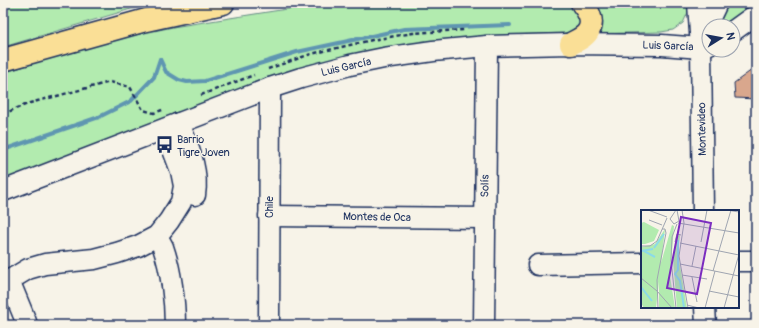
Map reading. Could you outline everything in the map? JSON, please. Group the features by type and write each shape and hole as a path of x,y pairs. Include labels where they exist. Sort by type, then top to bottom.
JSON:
{"highway":[{"path":"3,60 146,20 224,3"},
{"path":"571,44 589,31 590,17 582,3"}],"street":[{"name":"Montevideo","path":"710,18 717,3"},
{"name":"Montevideo","path":"699,9 701,21"},
{"path":"662,45 677,40 688,33 695,25 699,9"},
{"path":"741,25 756,16"},
{"name":"Luis García","path":"3,191 270,88 343,66 433,51 487,46 571,44 701,46"},
{"name":"Solís","path":"484,325 487,46"},
{"name":"Montevideo","path":"703,210 705,58"},
{"name":"Chile","path":"269,325 270,88"},
{"path":"172,126 184,186 181,202 169,221 160,241 168,267 172,289 175,325"},
{"name":"Montes de Oca","path":"269,216 485,218"},
{"path":"27,325 6,282 28,269 45,264 88,260 160,241"},
{"path":"739,261 756,261"},
{"path":"538,265 641,263"},
{"path":"705,308 706,325"}],"path":[{"path":"3,114 30,103 110,82 130,86 139,102"}],"green space":[{"path":"3,3 158,3 131,9 3,47"},
{"path":"347,3 572,3 584,17 576,31 566,33 482,36 384,47 304,66 3,182 3,73 102,42 173,27 293,8"},
{"path":"592,3 688,3 689,10 683,23 673,30 661,32 590,34"},
{"path":"734,3 756,3 756,10 741,20 741,18 720,18 728,7"}],"building":[{"path":"756,67 756,99 735,98 734,83"}],"waterway":[{"path":"160,59 166,72 179,80 187,82 205,81 297,52 404,29 510,25"},
{"path":"3,150 99,117 131,101 154,77 160,59"}],"place":[{"name":"Barrio Tigre Joven","path":"164,145"}]}
